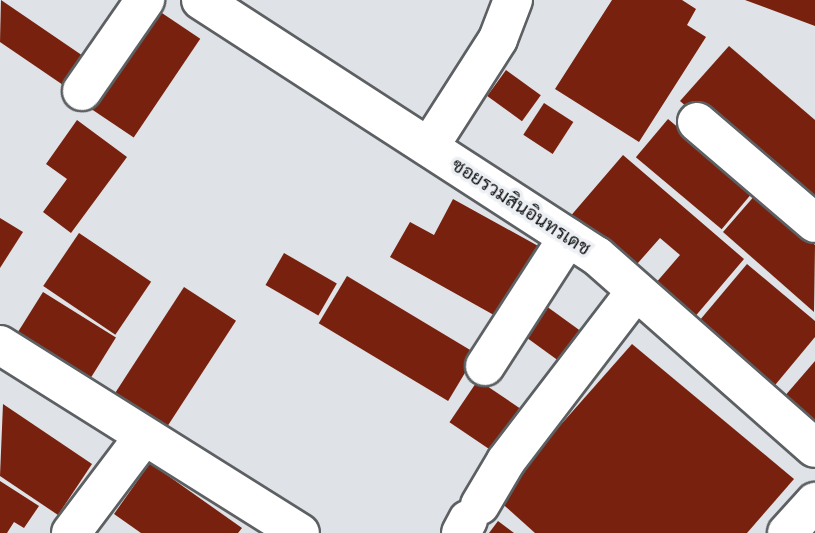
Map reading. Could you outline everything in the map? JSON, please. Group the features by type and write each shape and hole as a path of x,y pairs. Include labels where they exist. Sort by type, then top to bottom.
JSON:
{"street":[{"path":"82,91 145,0"},
{"name":"ซอยรวมสินอินทรเดช","path":"201,0 568,237 636,291 815,448"},
{"path":"429,148 498,39 513,0"},
{"path":"697,122 815,223"},
{"path":"485,366 568,237"},
{"path":"469,519 636,291"},
{"path":"0,345 300,533"},
{"path":"71,533 144,436"},
{"path":"787,533 815,502"}],"building":[{"path":"1,0 86,58 66,87 0,42"},
{"path":"612,0 682,0 696,9 687,25 706,37 639,142 555,89"},
{"path":"745,0 815,0 815,26"},
{"path":"153,7 200,39 134,138 86,106"},
{"path":"729,46 815,120 815,218 680,101"},
{"path":"506,70 541,95 522,121 487,96"},
{"path":"544,103 573,122 553,154 523,135"},
{"path":"668,119 754,191 722,229 636,157"},
{"path":"77,120 127,157 71,233 43,212 67,179 46,164"},
{"path":"623,155 744,259 687,326 648,292 680,255 660,238 630,272 568,219"},
{"path":"756,194 815,245 814,312 723,232"},
{"path":"453,199 540,247 501,319 390,257 410,222 434,235"},
{"path":"0,218 23,232 0,268"},
{"path":"79,233 151,282 115,335 43,286"},
{"path":"284,253 337,284 318,316 266,285"},
{"path":"747,264 815,321 815,337 766,396 689,333"},
{"path":"347,276 476,354 448,401 319,323"},
{"path":"184,287 236,321 160,437 108,404"},
{"path":"43,292 116,338 83,390 10,345"},
{"path":"542,303 584,334 562,363 520,333"},
{"path":"632,344 794,479 747,533 535,533 496,498"},
{"path":"815,361 815,439 777,405"},
{"path":"478,380 519,408 491,450 449,422"},
{"path":"3,404 92,464 58,515 0,476"},
{"path":"150,463 242,528 238,533 141,533 114,514"},
{"path":"0,481 39,506 24,528 14,522 7,533 0,533"},
{"path":"498,521 514,533 489,533"}]}
